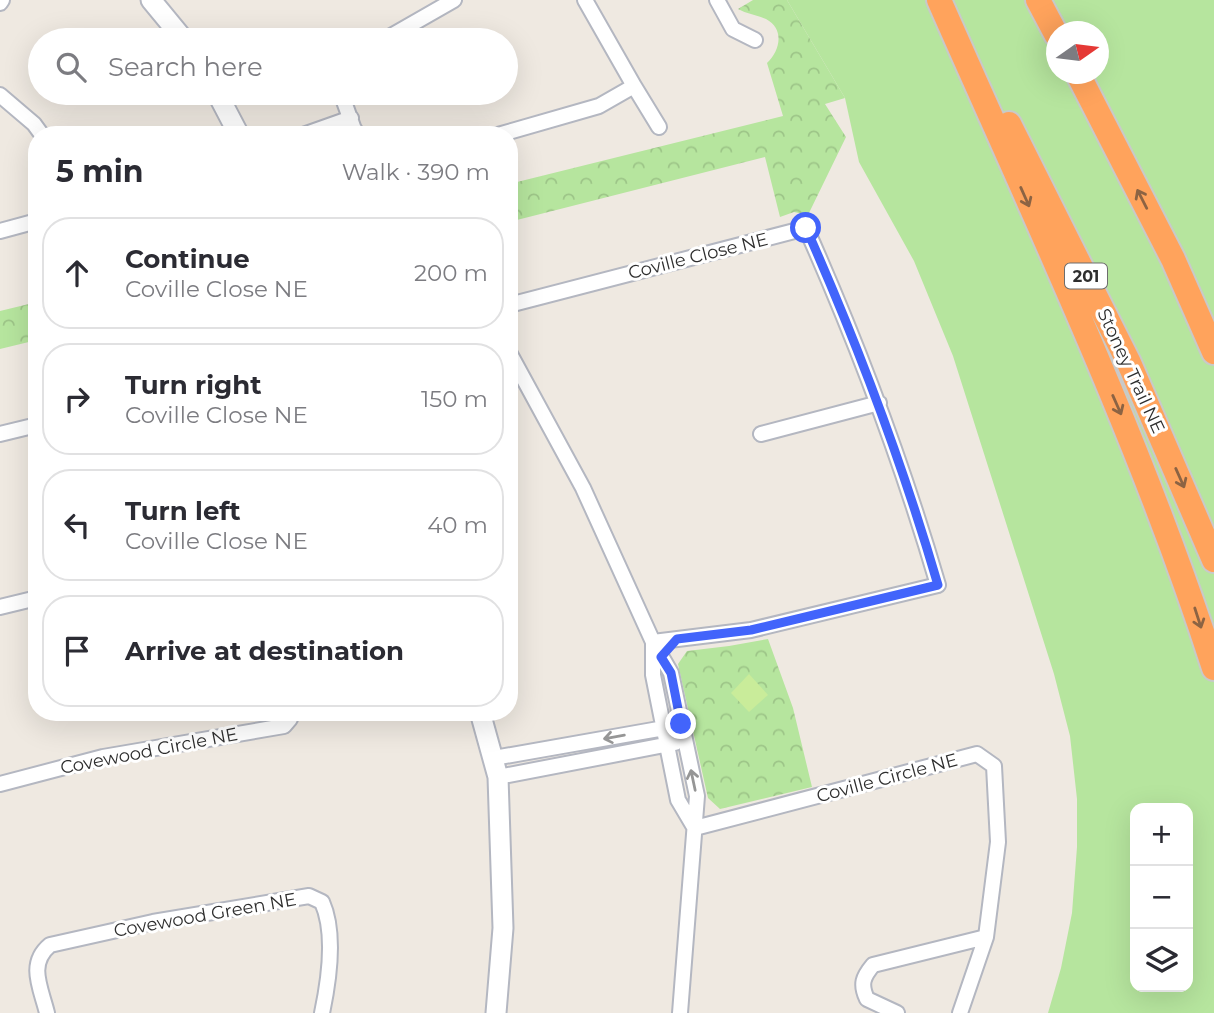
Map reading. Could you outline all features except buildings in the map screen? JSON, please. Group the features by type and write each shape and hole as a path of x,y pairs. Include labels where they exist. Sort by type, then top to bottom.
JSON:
{"highway":[{"name":"Stoney Trail NE","path":"941,0 1036,173 1129,363 1214,560"},
{"path":"941,0 1135,446 1186,581 1214,668"},
{"path":"1038,0 1049,21"},
{"path":"1083,84 1214,336"},
{"path":"1173,260 1214,352"}],"street":[{"path":"151,0 174,28"},
{"path":"405,28 454,0"},
{"path":"585,0 659,127"},
{"path":"716,0 733,29 755,40"},
{"path":"518,129 599,106 634,86"},
{"path":"0,95 35,126"},
{"path":"223,105 234,126"},
{"path":"346,105 354,126"},
{"path":"0,231 28,224"},
{"name":"Coville Close NE","path":"518,303 806,228 845,314 912,494 938,585 751,630 653,642"},
{"path":"518,369 583,488 653,642 671,673 697,796 680,1013"},
{"path":"761,434 879,403"},
{"path":"0,434 28,427"},
{"path":"0,607 28,600"},
{"path":"661,657 677,639"},
{"path":"653,642 653,675 678,800 695,828"},
{"name":"Covewood Circle NE","path":"0,784 103,757 284,726 288,721"},
{"path":"483,721 496,768 503,928 496,1013"},
{"path":"496,768 683,733"},
{"name":"Coville Circle NE","path":"695,828 977,754 994,766 998,842 986,937 960,1013"},
{"name":"Covewood Green NE","path":"47,1013 36,970 39,954 50,945 153,922 309,896 322,902 328,916 329,979 322,1013"},
{"path":"897,1013 867,999 863,989 863,977 873,965 986,937"}],"green space":[{"path":"753,0 787,0 845,98 825,104 846,137 808,215 794,212 780,217 765,157 518,220 518,182 783,116 767,63 777,46 776,28 766,19 738,9"},
{"path":"787,0 1214,0 1214,1013 1048,1013 1061,968 1072,913 1077,847 1077,799 1070,736 1054,674 953,356 914,261 859,162 845,98"},
{"path":"28,304 28,342 0,349 0,311"},
{"path":"768,639 793,708 812,787 720,809 708,798 678,664 687,651"},
{"path":"749,674 768,695 749,712 731,693"}],"route":[{"path":"681,724 671,673 661,657 677,639 751,630 938,585 912,494 879,403 845,314 806,228"}]}
